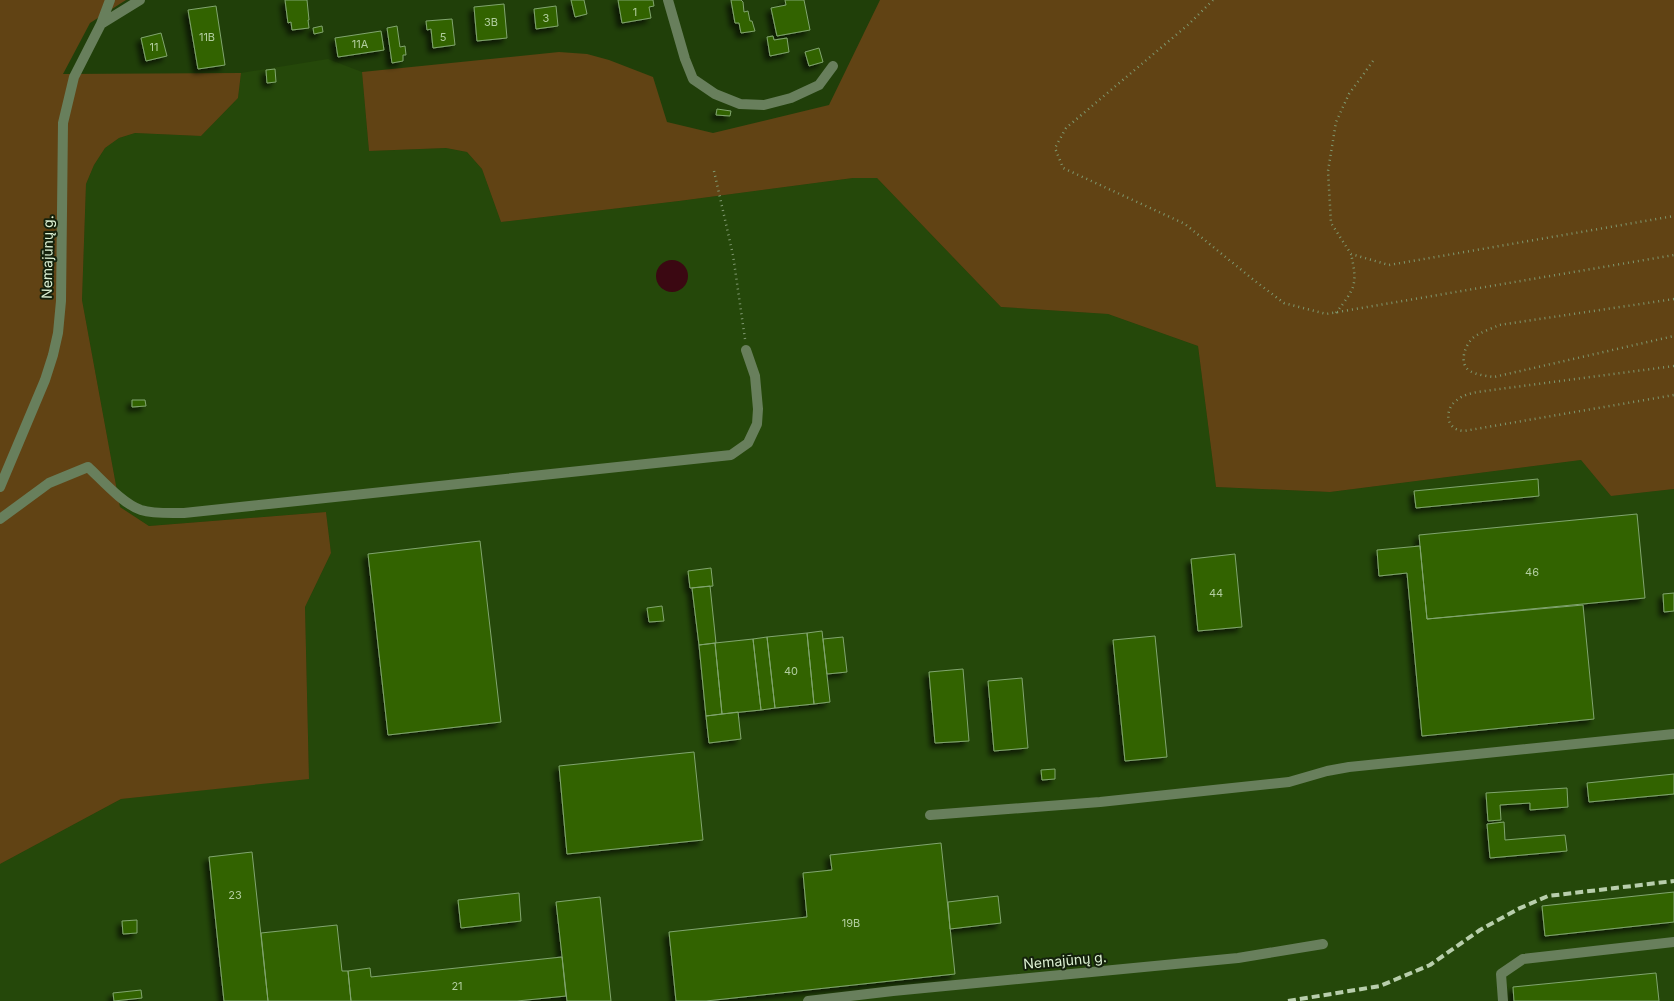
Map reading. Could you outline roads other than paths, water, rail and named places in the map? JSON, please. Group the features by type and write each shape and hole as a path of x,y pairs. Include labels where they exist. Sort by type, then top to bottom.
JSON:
{"street":[{"name":"Nemajūnų g.","path":"0,487 45,380 58,333 61,301 63,123 74,77 101,24 110,0"},
{"path":"101,24 140,0"},
{"path":"668,0 685,59 693,79 723,98 740,104 764,105 791,98 819,86 833,66"},
{"path":"0,519 49,483 88,467 128,502 140,509 159,513 184,513 732,455 748,443 756,424 758,409 755,376 746,350"},
{"path":"930,815 1100,802 1289,782 1327,771 1349,768 1674,734"},
{"path":"1503,1001 1501,974 1523,959 1674,942"},
{"name":"Nemajūnų g.","path":"808,1001 892,991 1238,958 1324,944"}],"railway":[{"path":"1288,1001 1380,986 1430,965 1480,930 1518,909 1548,896 1674,881"}]}
